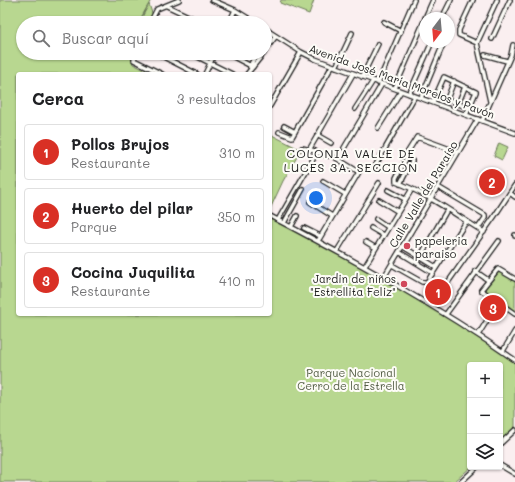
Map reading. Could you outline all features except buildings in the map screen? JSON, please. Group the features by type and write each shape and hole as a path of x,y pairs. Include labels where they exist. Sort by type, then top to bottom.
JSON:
{"street":[{"path":"154,16 157,9 179,0"},
{"path":"212,0 245,16"},
{"path":"344,148 380,84 414,0"},
{"path":"428,12 433,0"},
{"path":"445,12 451,0"},
{"path":"473,0 459,33 462,37 477,43"},
{"path":"490,101 477,43 497,0"},
{"path":"492,39 510,0"},
{"path":"167,6 188,16"},
{"path":"232,16 235,10"},
{"path":"384,22 401,30"},
{"path":"395,88 419,32"},
{"name":"Avenida José María Morelos y Pavón","path":"272,33 301,52 334,67 401,90 515,133"},
{"path":"279,132 290,138 295,132 334,67 352,33"},
{"path":"272,41 276,36"},
{"path":"362,77 378,44"},
{"path":"482,120 507,61 513,54 513,45"},
{"path":"409,94 429,48"},
{"path":"421,98 442,48"},
{"path":"272,103 301,52"},
{"path":"485,55 507,61"},
{"path":"134,60 158,72"},
{"path":"170,60 193,72"},
{"path":"204,60 228,72"},
{"path":"206,72 212,60"},
{"path":"239,60 251,66"},
{"path":"248,72 253,60"},
{"path":"251,66 257,60"},
{"path":"310,150 317,135 353,74"},
{"path":"433,102 443,77 454,81 476,92 466,115"},
{"path":"355,109 373,81"},
{"path":"447,99 454,81"},
{"path":"458,104 465,87"},
{"path":"378,128 401,90"},
{"path":"436,95 469,108"},
{"path":"374,168 415,96"},
{"name":"Calle Valle del Paraíso","path":"384,277 478,119"},
{"path":"284,126 295,132"},
{"path":"317,135 331,143"},
{"path":"407,153 417,137 458,152"},
{"path":"302,148 315,151"},
{"path":"278,220 316,154 318,153 328,156"},
{"path":"318,241 359,172 336,158"},
{"path":"406,159 395,181 422,192 430,200 484,232"},
{"path":"400,184 412,161"},
{"path":"323,181 345,194"},
{"path":"337,251 379,183"},
{"path":"432,305 484,232 515,185"},
{"path":"438,187 485,215 485,218 478,228"},
{"path":"284,223 303,189"},
{"path":"365,266 405,198 412,189"},
{"path":"388,190 405,198"},
{"path":"510,193 515,197"},
{"path":"379,200 397,212"},
{"path":"310,202 332,216"},
{"path":"420,257 447,210"},
{"path":"291,227 297,216"},
{"path":"272,217 365,266 432,305 515,360"},
{"path":"376,219 388,227"},
{"path":"427,282 466,222"},
{"path":"304,228 320,236"},
{"path":"371,228 383,235"},
{"path":"446,314 475,271 498,241"},
{"path":"366,242 376,248"},
{"path":"402,246 436,267"},
{"path":"399,252 432,273"},
{"path":"392,264 422,282 427,282 441,292"},
{"path":"515,280 498,269 480,290 515,314"},
{"path":"475,271 488,280"},
{"path":"478,335 498,303"},
{"path":"503,351 515,331"},
{"path":"503,441 515,430"},
{"path":"510,435 515,438"},
{"path":"503,467 515,474"},
{"path":"463,482 474,470"}],"green space":[{"name":"Parque Nacional Cerro de la Estrella","path":"0,0 151,0 142,16 16,16 16,60 132,60 133,64 149,72 16,72 16,316 272,316 272,218 432,306 515,361 515,430 503,440 503,362 467,362 468,470 454,482 0,482"},
{"path":"281,0 314,0 309,14 280,3"},
{"path":"149,4 153,16 143,16"},
{"path":"272,135 301,150 283,181 272,205"},
{"path":"499,143 508,147 502,160 494,156"},
{"path":"487,176 498,178 495,188 490,186"},
{"path":"498,270 515,281 515,312 481,290"}],"place":[{"name":"Huerto del pilar","path":"492,182"},
{"name":"papeleria paraiso","path":"407,246"},
{"name":"Jardin de niños \"Estrellita Feliz\"","path":"404,284"},
{"name":"Pollos Brujos","path":"438,292"},
{"name":"Cocina Juquilita","path":"493,308"}],"district":[{"name":"COLONIA VALLE DE LUCES 3A. SECCIÓN","path":"351,160"}]}
